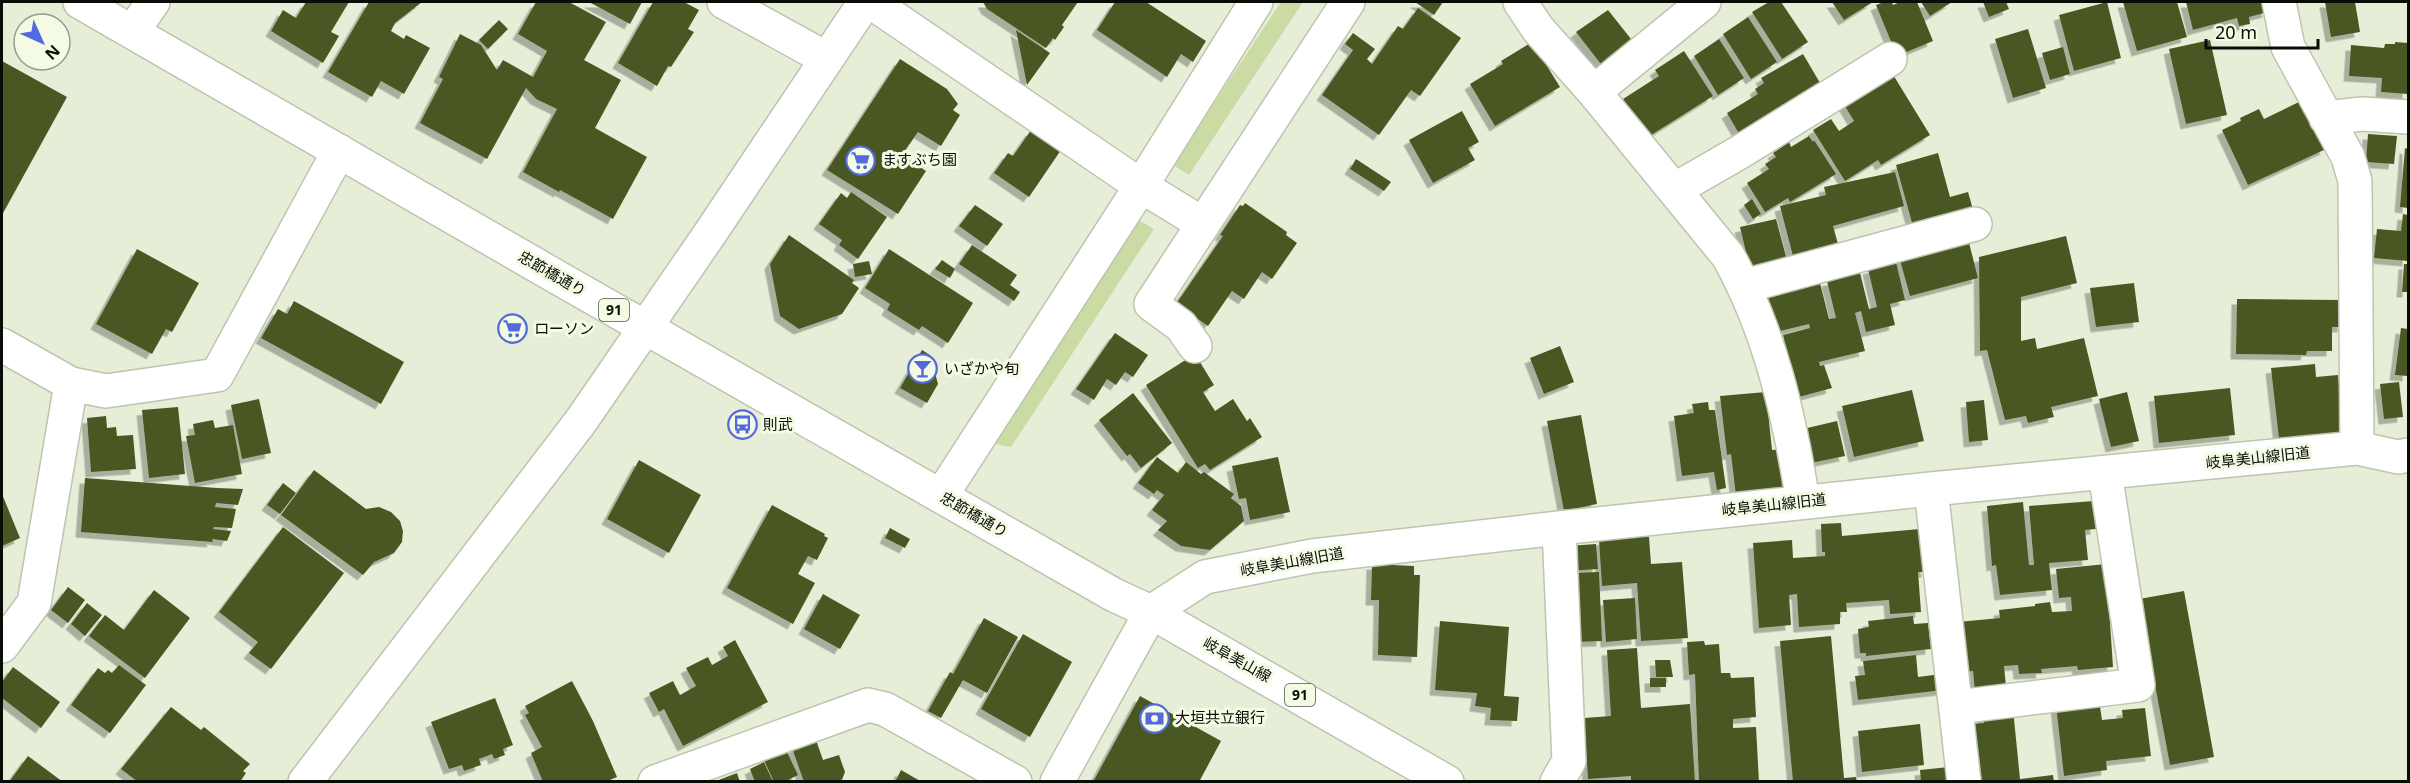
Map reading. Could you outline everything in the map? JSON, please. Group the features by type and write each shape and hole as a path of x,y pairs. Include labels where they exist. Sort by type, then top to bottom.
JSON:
{"street":[{"name":"忠節橋通り","path":"80,2 645,328 1114,595 1151,612"},
{"path":"133,31 153,2"},
{"path":"724,2 827,59"},
{"path":"305,782 581,421 865,2"},
{"path":"871,2 1141,186 1203,224"},
{"path":"941,496 1141,186 1256,2"},
{"path":"1195,346 1181,326 1151,304 1347,2"},
{"path":"1520,2 1538,29 1594,93 1728,256 1745,286 1776,373 1797,458 1803,502"},
{"path":"1594,93 1704,2"},
{"path":"2279,2 2288,47 2348,157 2355,181 2357,448"},
{"path":"1674,190 1740,152 1890,58"},
{"path":"2326,118 2362,114 2409,117"},
{"path":"2,345 71,384 106,391 217,375 339,151"},
{"path":"1745,286 1975,224"},
{"path":"2,646 34,603 71,384"},
{"name":"岐阜美山線旧道","path":"1151,612 1205,578 1312,556 1803,502 2357,448 2398,457 2409,455"},
{"path":"1957,707 2138,685 2104,473"},
{"path":"1931,489 1964,782"},
{"path":"1557,782 1569,761 1559,528"},
{"path":"1057,782 1151,612"},
{"name":"岐阜美山線","path":"1151,612 1447,782"},
{"path":"655,782 868,705 885,709 1015,782"}],"green space":[{"path":"1281,2 1303,2 1189,175 1173,165"},
{"path":"1137,219 1154,229 1011,447 990,443"}],"building":[{"path":"306,2 349,2 331,32 339,36 323,63 271,31 283,10 296,18"},
{"path":"369,2 422,2 395,23 391,31 404,39 406,35 430,48 404,94 381,81 372,97 328,72"},
{"path":"536,2 569,2 606,22 584,60 621,80 595,128 647,157 613,219 523,172 557,109 536,99 526,88 487,159 420,123 443,79 439,77 460,34 481,45 497,70 503,60 533,77 547,51 518,34"},
{"path":"589,2 642,2 630,24"},
{"path":"653,2 684,2 699,10 688,29 694,32 671,67 668,66 657,86 618,63"},
{"path":"983,2 1078,2 1055,40 1053,38 1046,48 987,9"},
{"path":"1115,2 1146,2 1206,41 1193,62 1181,54 1167,77 1097,30"},
{"path":"1415,2 1443,2 1434,15"},
{"path":"1769,2 1781,2 1808,42 1782,59 1752,12"},
{"path":"1832,2 1873,2 1844,20"},
{"path":"1892,2 1893,5 1900,2 1917,2 1933,41 1897,56 1876,5"},
{"path":"1921,2 1952,2 1930,16"},
{"path":"1983,2 2006,2 2009,9 1989,17"},
{"path":"2107,2 2121,58 2074,71 2059,15"},
{"path":"2123,2 2177,2 2187,37 2137,51"},
{"path":"2186,2 2265,2 2268,12 2249,17 2250,24 2239,26 2237,18 2193,30"},
{"path":"2325,2 2355,2 2360,32 2331,37"},
{"path":"1418,8 1461,38 1420,96 1411,90 1379,135 1322,95 1353,50 1345,44 1353,33 1375,49 1367,59 1372,64 1398,26 1403,29"},
{"path":"1608,10 1635,44 1604,68 1576,32"},
{"path":"1748,17 1777,62 1751,79 1723,34"},
{"path":"499,20 508,29 488,49 479,40"},
{"path":"2028,29 2046,88 2013,98 1995,39"},
{"path":"1016,30 1050,53 1027,85"},
{"path":"1719,39 1744,78 1718,95 1694,56"},
{"path":"2210,40 2227,115 2186,124 2169,49"},
{"path":"1532,42 1560,87 1495,126 1470,84 1503,64 1501,61"},
{"path":"2395,42 2408,43 2408,94 2381,92 2382,78 2349,76 2351,45 2384,48 2385,44 2395,44"},
{"path":"2063,47 2070,74 2050,80 2042,53"},
{"path":"1684,51 1713,96 1648,137 1623,99 1659,76 1655,70"},
{"path":"1803,54 1823,88 1741,137 1727,113 1758,94 1755,89 1764,83 1761,78"},
{"path":"900,59 947,89 958,104 953,110 960,115 941,146 918,132 902,155 926,171 898,214 827,170"},
{"path":"2,61 12,67 12,72 22,72 67,97 2,215"},
{"path":"1892,73 1930,135 1881,165 1878,160 1845,181 1813,130 1831,119 1839,131 1854,121 1843,103"},
{"path":"2303,100 2326,149 2248,185 2222,130 2259,109 2264,119"},
{"path":"1462,111 1479,142 1468,148 1475,160 1433,183 1409,140"},
{"path":"1031,130 1061,150 1029,197 994,173 1008,153 1013,156"},
{"path":"2368,134 2397,136 2394,164 2366,162"},
{"path":"1809,136 1836,174 1790,202 1788,198 1765,212 1747,183 1769,169 1765,164 1776,157 1773,153 1789,142 1791,147"},
{"path":"2405,148 2408,149 2408,208 2400,207"},
{"path":"1938,153 1950,197 1968,192 1974,213 1914,230 1896,165"},
{"path":"1356,159 1391,182 1384,191 1350,169"},
{"path":"1895,172 1904,206 1833,226 1840,251 1807,252 1793,256 1780,206 1826,195 1824,187"},
{"path":"851,192 887,217 858,259 839,245 842,240 819,224 841,193 847,198"},
{"path":"1752,199 1761,214 1753,219 1744,205"},
{"path":"1245,203 1287,232 1286,235 1297,243 1272,279 1262,272 1244,299 1232,291 1208,326 1176,304 1223,236 1220,235 1240,205 1243,206"},
{"path":"975,205 1003,224 987,246 959,226"},
{"path":"2403,214 2408,215 2408,261 2374,258 2377,229 2401,231"},
{"path":"1776,219 1788,264 1751,273 1740,227"},
{"path":"789,235 854,280 852,283 859,288 842,314 799,329 780,316 770,264"},
{"path":"1967,235 1978,278 1910,296 1898,253"},
{"path":"2066,236 2077,283 2021,297 2021,341 2035,338 2037,349 2084,338 2098,396 2051,407 2054,417 2028,423 2026,416 2005,420 1987,350 1980,351 1979,257"},
{"path":"972,245 1017,275 1010,285 1020,292 1014,301 959,264"},
{"path":"137,249 199,283 172,332 166,329 152,354 96,324"},
{"path":"889,249 973,303 948,343 922,326 919,330 887,310 890,304 865,288"},
{"path":"942,260 955,269 950,278 935,269"},
{"path":"869,261 872,274 855,277 853,264"},
{"path":"1896,262 1905,300 1890,304 1895,325 1866,332 1861,311 1855,313 1865,351 1819,362 1820,366 1824,365 1832,388 1799,397 1783,335 1810,328 1809,324 1776,332 1766,292 1819,279 1829,319 1836,318 1827,281 1860,273 1869,309 1877,307 1868,269"},
{"path":"2404,264 2408,264 2408,292 2402,292"},
{"path":"2134,283 2139,322 2096,327 2090,288"},
{"path":"2237,299 2343,300 2343,327 2332,327 2332,351 2307,351 2306,355 2236,354"},
{"path":"294,301 404,362 381,404 261,338 278,309 287,314"},
{"path":"2401,328 2408,329 2408,376 2395,375"},
{"path":"1115,333 1148,355 1133,377 1125,372 1116,385 1107,379 1094,400 1076,389"},
{"path":"1560,346 1574,382 1544,394 1530,358"},
{"name":"いざかや旬","path":"922,350 930,355 938,384 927,403 900,388"},
{"path":"1195,354 1214,385 1203,392 1215,411 1233,399 1247,421 1250,418 1262,437 1210,470 1205,464 1198,468 1146,385"},
{"path":"2315,364 2316,377 2338,375 2343,432 2279,439 2271,368"},
{"path":"2399,382 2403,417 2384,419 2380,384"},
{"path":"2230,388 2235,435 2159,443 2154,396"},
{"path":"1912,390 1924,441 1854,457 1842,406"},
{"path":"1766,392 1772,450 1782,449 1787,491 1736,496 1731,454 1727,455 1720,396"},
{"path":"2127,392 2139,441 2111,447 2099,399"},
{"path":"1133,393 1172,443 1141,468 1130,454 1127,456 1099,420"},
{"path":"259,399 271,453 242,459 231,405"},
{"path":"1984,400 1988,440 1969,442 1966,402"},
{"path":"1708,402 1709,410 1715,410 1726,488 1717,490 1714,472 1682,476 1674,416 1694,413 1692,404"},
{"path":"178,407 185,474 149,478 142,410"},
{"path":"1581,415 1597,504 1564,511 1547,421"},
{"path":"106,416 107,428 116,427 117,436 133,435 136,469 91,472 87,418"},
{"path":"213,420 215,428 233,425 242,474 195,483 186,436 195,435 193,424"},
{"path":"1837,421 1845,456 1811,463 1803,429"},
{"path":"1157,457 1178,473 1186,462 1234,494 1231,498 1241,506 1244,521 1210,550 1181,546 1158,530 1167,521 1152,510 1164,495 1157,490 1154,494 1138,483"},
{"path":"1278,457 1290,512 1250,520 1246,498 1239,499 1232,466"},
{"path":"639,460 701,495 669,553 607,519"},
{"path":"314,470 366,509 379,507 391,512 400,521 403,531 402,542 394,553 374,562 363,575 281,515"},
{"path":"85,478 243,489 238,505 216,503 215,507 236,509 232,528 214,527 213,529 231,531 227,541 212,539 213,542 81,532"},
{"path":"283,483 296,493 280,514 267,505"},
{"path":"2,494 20,538 2,546"},
{"path":"2094,501 2096,529 2085,530 2088,560 2049,563 2052,590 2000,595 1996,565 1992,566 1987,506 2023,502 2029,565 2034,565 2029,506"},
{"path":"772,505 825,534 824,536 828,538 817,560 808,556 798,574 815,583 793,624 727,588"},
{"path":"1841,523 1842,536 1920,529 1927,572 1918,572 1921,612 1890,614 1889,600 1846,603 1847,612 1840,612 1840,624 1799,627 1797,594 1789,595 1791,625 1759,628 1753,543 1792,540 1793,558 1825,556 1825,552 1822,552 1821,524"},
{"path":"283,527 344,573 271,669 249,653 258,642 219,612"},
{"path":"890,528 910,539 905,548 885,538"},
{"path":"1649,537 1651,564 1682,562 1688,638 1641,641 1637,583 1602,586 1599,540"},
{"path":"1596,544 1598,569 1569,571 1568,546"},
{"path":"1372,564 1414,566 1414,575 1420,575 1417,657 1378,655 1379,600 1371,600"},
{"path":"2106,564 2113,667 2078,670 2077,666 2041,669 2042,673 2019,674 2018,665 2004,666 2006,687 1975,691 1973,671 1964,672 1958,622 2000,618 1999,610 2050,602 2052,612 2072,611 2071,597 2059,598 2056,569"},
{"path":"1599,572 1602,641 1575,642 1573,573"},
{"path":"68,587 85,600 68,623 51,610"},
{"path":"154,590 190,618 145,678 89,636 105,615 124,630"},
{"path":"2184,591 2214,757 2170,765 2139,599"},
{"path":"823,594 860,615 840,649 804,629"},
{"path":"1635,598 1637,639 1606,642 1603,600"},
{"path":"87,603 102,615 85,636 71,624"},
{"path":"1913,616 1914,624 1928,623 1931,649 1866,656 1866,653 1860,653 1858,629 1869,627 1868,621"},
{"path":"984,618 1018,637 987,693 963,680 941,718 928,711 950,672 953,674"},
{"path":"1440,621 1509,627 1504,696 1519,697 1517,721 1490,720 1491,708 1475,706 1477,693 1435,690"},
{"path":"1023,634 1072,662 1030,737 981,709"},
{"path":"1831,636 1844,778 1856,777 1857,782 1793,782 1780,641"},
{"path":"735,640 768,702 683,746 664,709 659,712 649,693 673,681 680,695 696,686 686,668 708,657 712,665 728,656 723,647"},
{"path":"1704,641 1705,645 1719,644 1721,673 1730,673 1731,678 1754,677 1756,717 1733,719 1733,728 1756,727 1759,782 1699,782 1695,674 1689,675 1687,642"},
{"path":"1637,648 1641,708 1690,704 1695,782 1631,782 1631,776 1588,779 1584,718 1611,716 1607,650"},
{"path":"1916,655 1918,677 1941,674 1943,690 1858,700 1855,676 1865,675 1863,661"},
{"path":"1655,660 1670,660 1673,677 1656,677"},
{"path":"119,665 146,685 110,733 71,705 98,668 105,673 108,670 112,673"},
{"path":"13,667 60,702 41,728 2,698 2,682"},
{"path":"1650,678 1666,678 1666,687 1650,687"},
{"path":"572,681 593,721 617,777 605,782 543,782 531,753 542,747 525,715 529,713 525,706"},
{"name":"大垣共立銀行","path":"1140,696 1221,741 1199,782 1093,782"},
{"path":"495,698 513,745 503,749 505,755 494,759 492,754 479,759 481,765 464,771 462,765 449,769 431,722"},
{"path":"2099,700 2102,720 2123,718 2122,710 2145,708 2151,756 2106,761 2107,770 2064,776 2056,705"},
{"path":"171,707 201,730 204,727 250,764 243,771 246,773 240,782 138,782 121,769"},
{"path":"2013,709 2020,779 2053,775 2054,782 1982,782 1978,748 1973,749 1970,724 1984,723 1983,713"},
{"path":"1920,724 1924,765 1862,772 1858,731"},
{"path":"816,740 823,760 839,755 845,772 841,782 804,782 792,748"},
{"path":"786,750 798,775 784,782 774,782 764,760"},
{"path":"28,756 63,782 9,782"},
{"path":"764,762 773,782 755,782 750,769"},
{"path":"1949,767 1950,782 1921,782 1920,770"},
{"path":"901,770 922,782 895,782"},
{"path":"737,773 740,782 716,782 716,781"}],"place":[{"name":"ますぶち園","path":"861,160"},
{"name":"ローソン","path":"513,329"},
{"name":"いざかや旬","path":"923,369"},
{"name":"則武","path":"742,425"},
{"name":"大垣共立銀行","path":"1154,718"}]}
